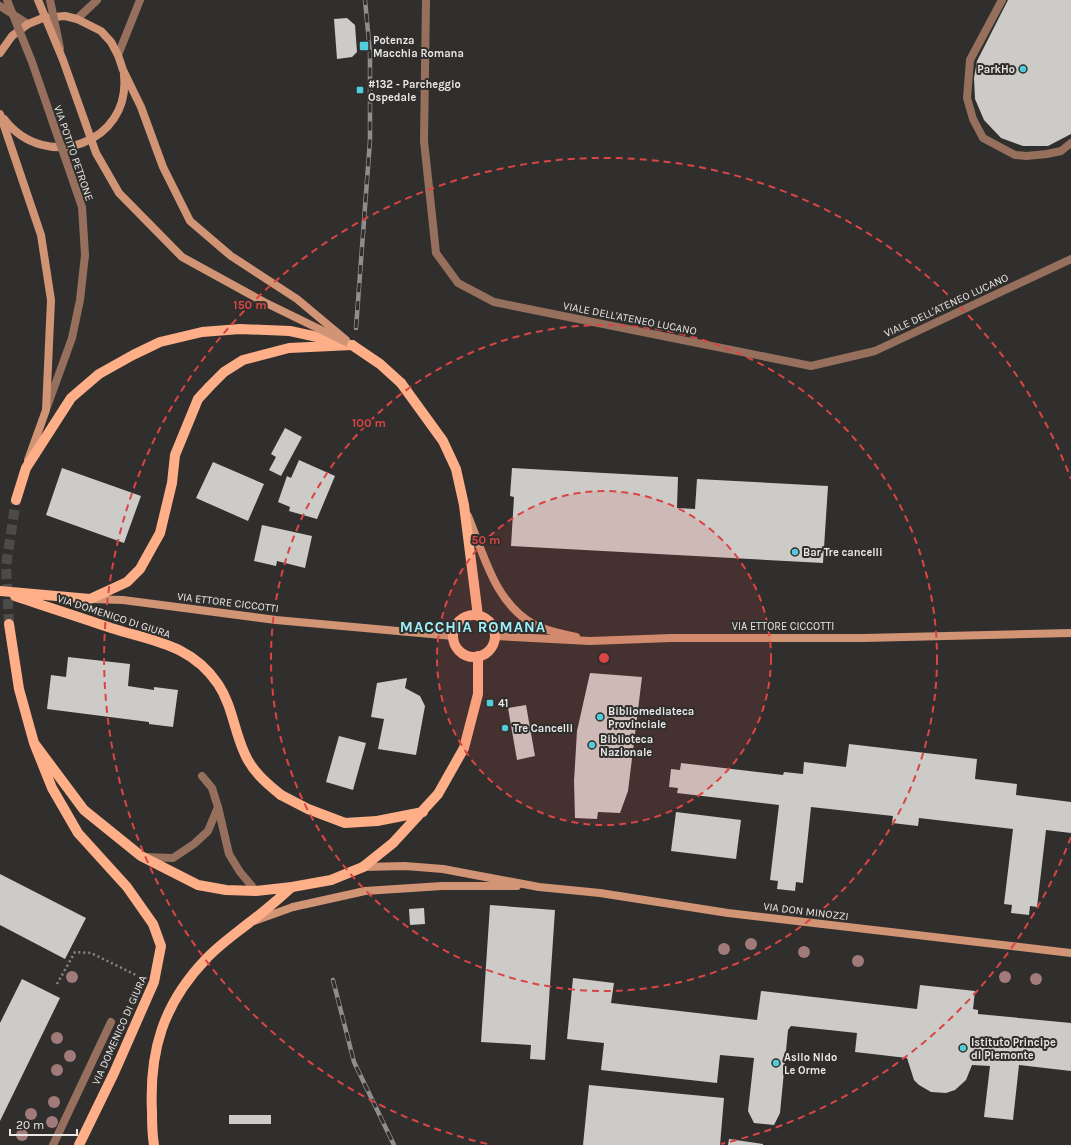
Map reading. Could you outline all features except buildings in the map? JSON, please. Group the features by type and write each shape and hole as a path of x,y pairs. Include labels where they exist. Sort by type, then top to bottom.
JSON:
{"main road":[{"path":"38,0 63,60 96,153 119,193 182,257 264,302 352,345"},
{"path":"0,53 12,36 28,24 43,18 65,16 77,19 101,31 111,42 118,55 123,70 141,107 163,167 190,221 231,256 298,299 352,345 380,364 401,383 443,441 456,469 464,505 478,616"},
{"path":"0,111 11,128 24,138 43,146 58,148 74,146 98,135 112,120 122,98 124,83 123,70"},
{"path":"0,114 41,236 51,300 46,410 16,500"},
{"path":"26,468 71,398 99,374 160,342 202,332 240,329 290,331 352,345"},
{"path":"90,599 127,582 140,569 151,551 160,533 166,514 172,484 175,455 183,434 198,399 224,372 243,360 289,348 352,345"},
{"path":"464,505 496,587 515,612 536,626 590,641"},
{"name":"VIA ETTORE CICCOTTI","path":"0,591 90,599 123,600 276,620 453,636"},
{"name":"VIA DOMENICO DI GIURA","path":"0,591 120,631 153,638 200,662 218,684 233,715 244,753 261,779 281,795 308,809 345,822 376,821 423,812"},
{"path":"466,616 478,616 490,623 494,636 490,649 478,656 472,657 460,652 454,642 453,636 457,624 466,616"},
{"path":"9,624 19,689 34,742 84,810 141,856 198,884 226,890 256,891 292,887 331,880 363,867 393,843 438,794 464,748 478,694 478,656"},
{"name":"VIA ETTORE CICCOTTI","path":"494,636 590,641 671,638 864,638 1071,634"},
{"name":"VIA DOMENICO DI GIURA","path":"34,742 52,788 78,833 127,887 152,924 161,946 154,982 114,1073 79,1145"},
{"path":"363,867 405,866 443,869 539,886"},
{"path":"250,923 293,907 365,891 442,886 539,886"},
{"name":"VIA DON MINOZZI","path":"539,886 600,893 728,913 1071,953"},
{"path":"154,1145 150,1082 157,1040 168,1011 184,984 205,960 227,939 250,923 292,887"}],"street":[{"name":"VIA POTITO PETRONE","path":"8,0 32,62 82,207 85,255 80,300 72,338 46,410"},
{"path":"50,0 63,60"},
{"path":"77,19 97,0"},
{"path":"118,55 140,0"},
{"name":"VIALE DELL'ATENEO LUCANO","path":"426,0 424,141 436,253 458,283 494,302 811,366 875,351 1071,259"},
{"path":"1002,0 970,60 967,98 973,119 984,138 1015,155 1026,156 1047,154 1061,151 1071,143"},
{"path":"0,6 28,24"},
{"path":"202,776 212,788 229,854 240,872 256,891"},
{"path":"141,856 173,858 194,844 208,830 218,807"},
{"path":"54,1145 110,1022"}],"path":[{"path":"57,984 75,952 91,953 140,977"}],"tunnel":[{"path":"9,624 6,566 16,500"}],"railway":[{"path":"356,328 370,140 370,53 365,0"},
{"path":"333,980 354,1062 394,1145"}],"place":[{"name":"Potenza Macchia Romana","path":"364,46"},
{"name":"ParkHo","path":"1023,69"},
{"name":"#132 - Parcheggio Ospedale","path":"360,90"},
{"name":"Bar Tre cancelli","path":"795,552"},
{"name":"41","path":"490,703"},
{"name":"Bibliomediateca Provinciale","path":"600,717"},
{"name":"Tre Cancelli","path":"505,728"},
{"name":"Biblioteca Nazionale","path":"592,745"},
{"name":"Istituto Principe di Piemonte","path":"963,1048"},
{"name":"Asilo Nido Le Orme","path":"776,1063"}],"district":[{"name":"MACCHIA ROMANA","path":"473,627"}]}
